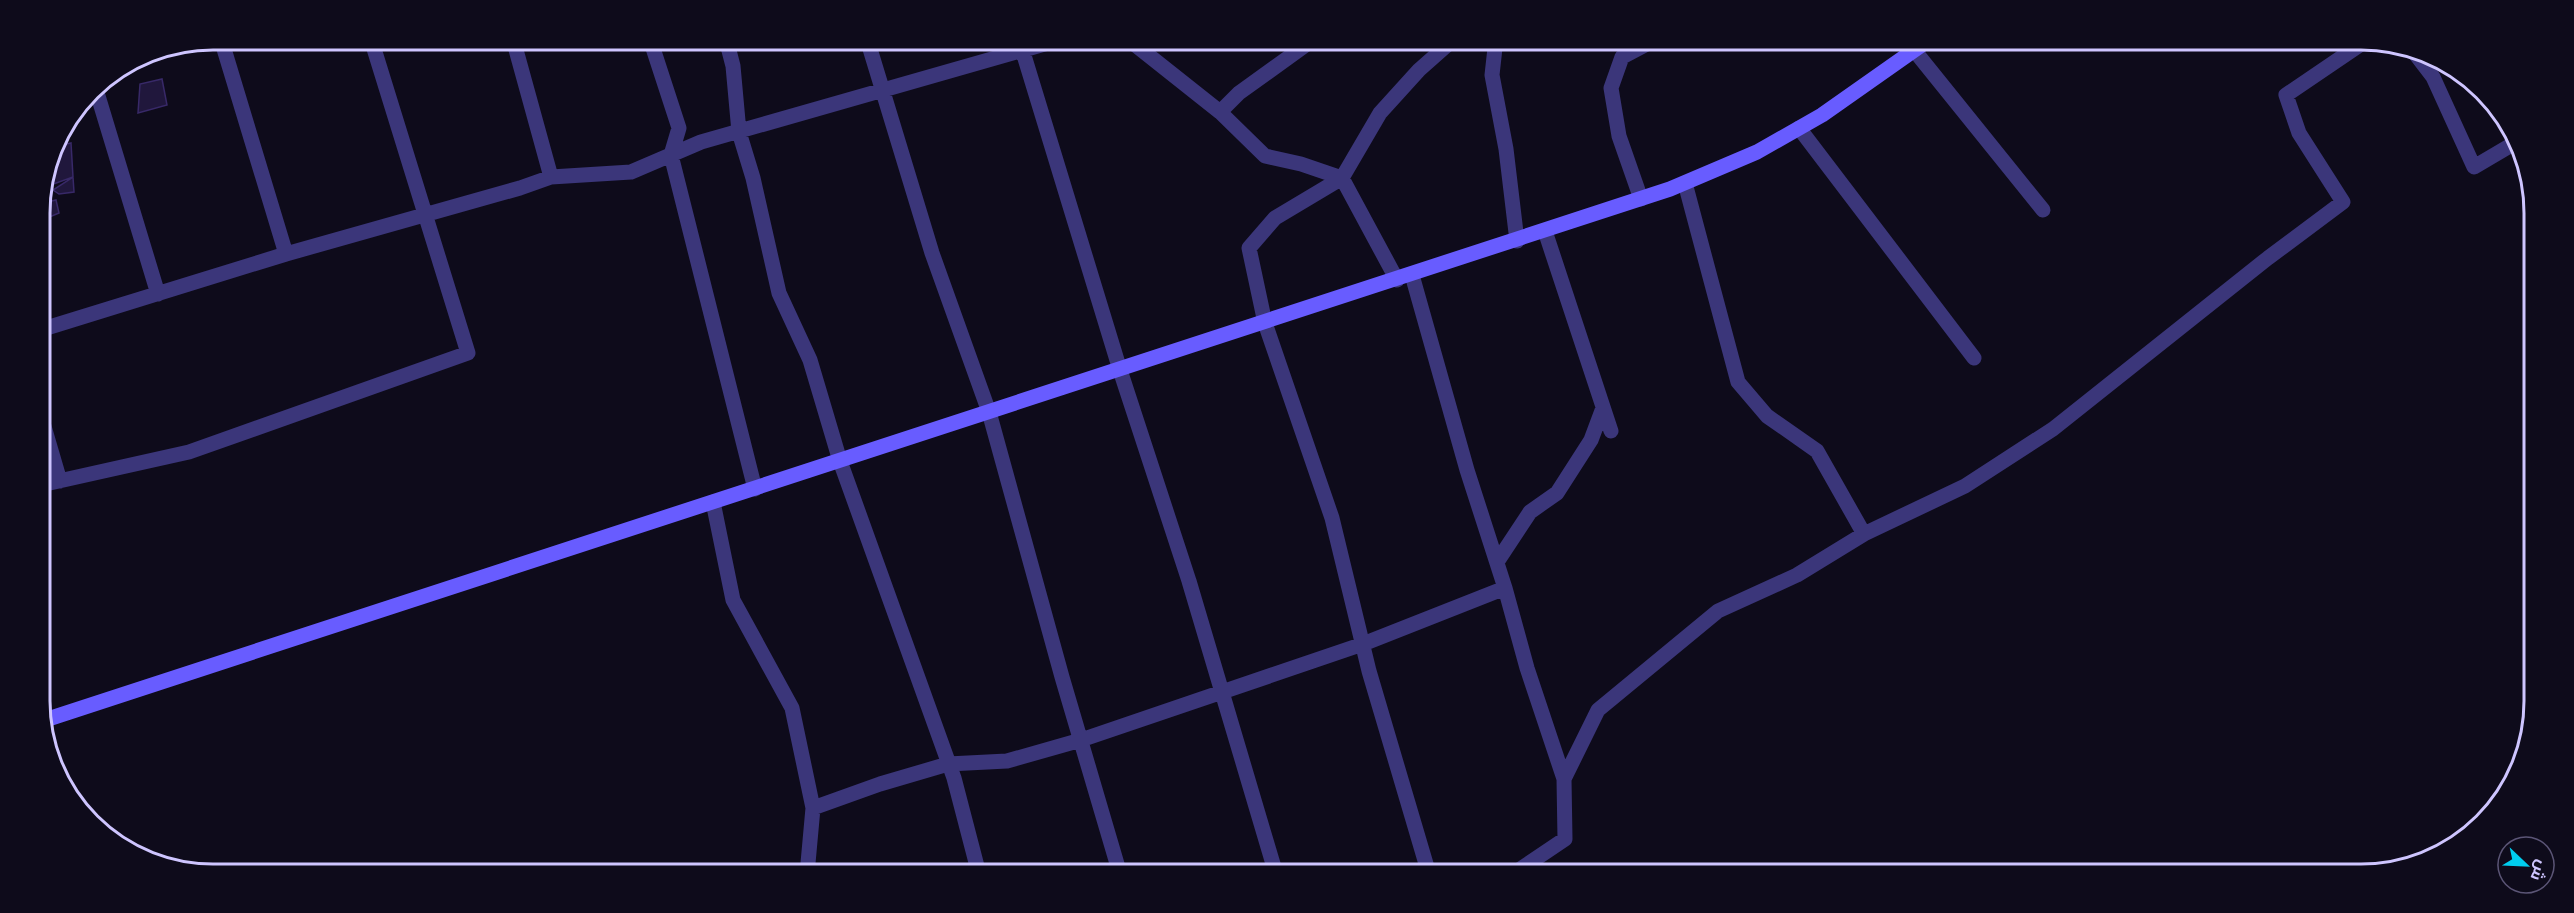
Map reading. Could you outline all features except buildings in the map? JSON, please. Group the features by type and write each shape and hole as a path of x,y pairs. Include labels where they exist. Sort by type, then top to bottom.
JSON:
{"main road":[{"path":"51,718 1641,199 1757,152 1822,115 1914,50"}],"street":[{"path":"224,50 286,254"},
{"path":"49,483 189,452 468,353 374,50"},
{"path":"516,50 551,177"},
{"path":"654,50 679,129 671,155 755,489"},
{"path":"729,50 733,66 739,132 753,178 779,293 810,360 840,461 948,764 976,864"},
{"path":"870,50 932,254 988,412 1117,864"},
{"path":"50,327 286,254 520,188 551,177 631,172 701,142 883,90 1006,50"},
{"path":"1023,50 1120,370 1189,581 1273,864"},
{"path":"1142,50 1220,112 1265,156 1301,164 1342,178 1404,277 1497,562 1527,668 1564,779 1565,839 1529,863"},
{"path":"1220,112 1239,93 1299,50"},
{"path":"1426,863 1363,644 1332,518 1265,323 1249,248 1275,218 1342,178 1380,113 1419,70 1442,50"},
{"path":"1495,50 1492,75 1506,149 1517,241"},
{"path":"1635,50 1622,57 1611,87 1619,136 1641,199"},
{"path":"1914,50 2043,210"},
{"path":"1564,779 1598,710 1718,611 1797,575 1864,534 1965,486 2053,429 2268,258 2343,202 2300,133 2286,95 2352,50"},
{"path":"2421,61 2433,77 2474,166 2510,146"},
{"path":"97,97 158,294"},
{"path":"1799,128 1974,358"},
{"path":"1685,183 1738,382 1767,416 1817,451 1864,534"},
{"path":"1545,231 1611,431"},
{"path":"1497,562 1530,512 1557,493 1591,440 1603,408"},
{"path":"50,447 60,481"},
{"path":"712,502 733,600 792,708 813,808 808,864"},
{"path":"813,808 880,784 948,764 1007,761 1081,740 1363,644 1505,588"}]}
